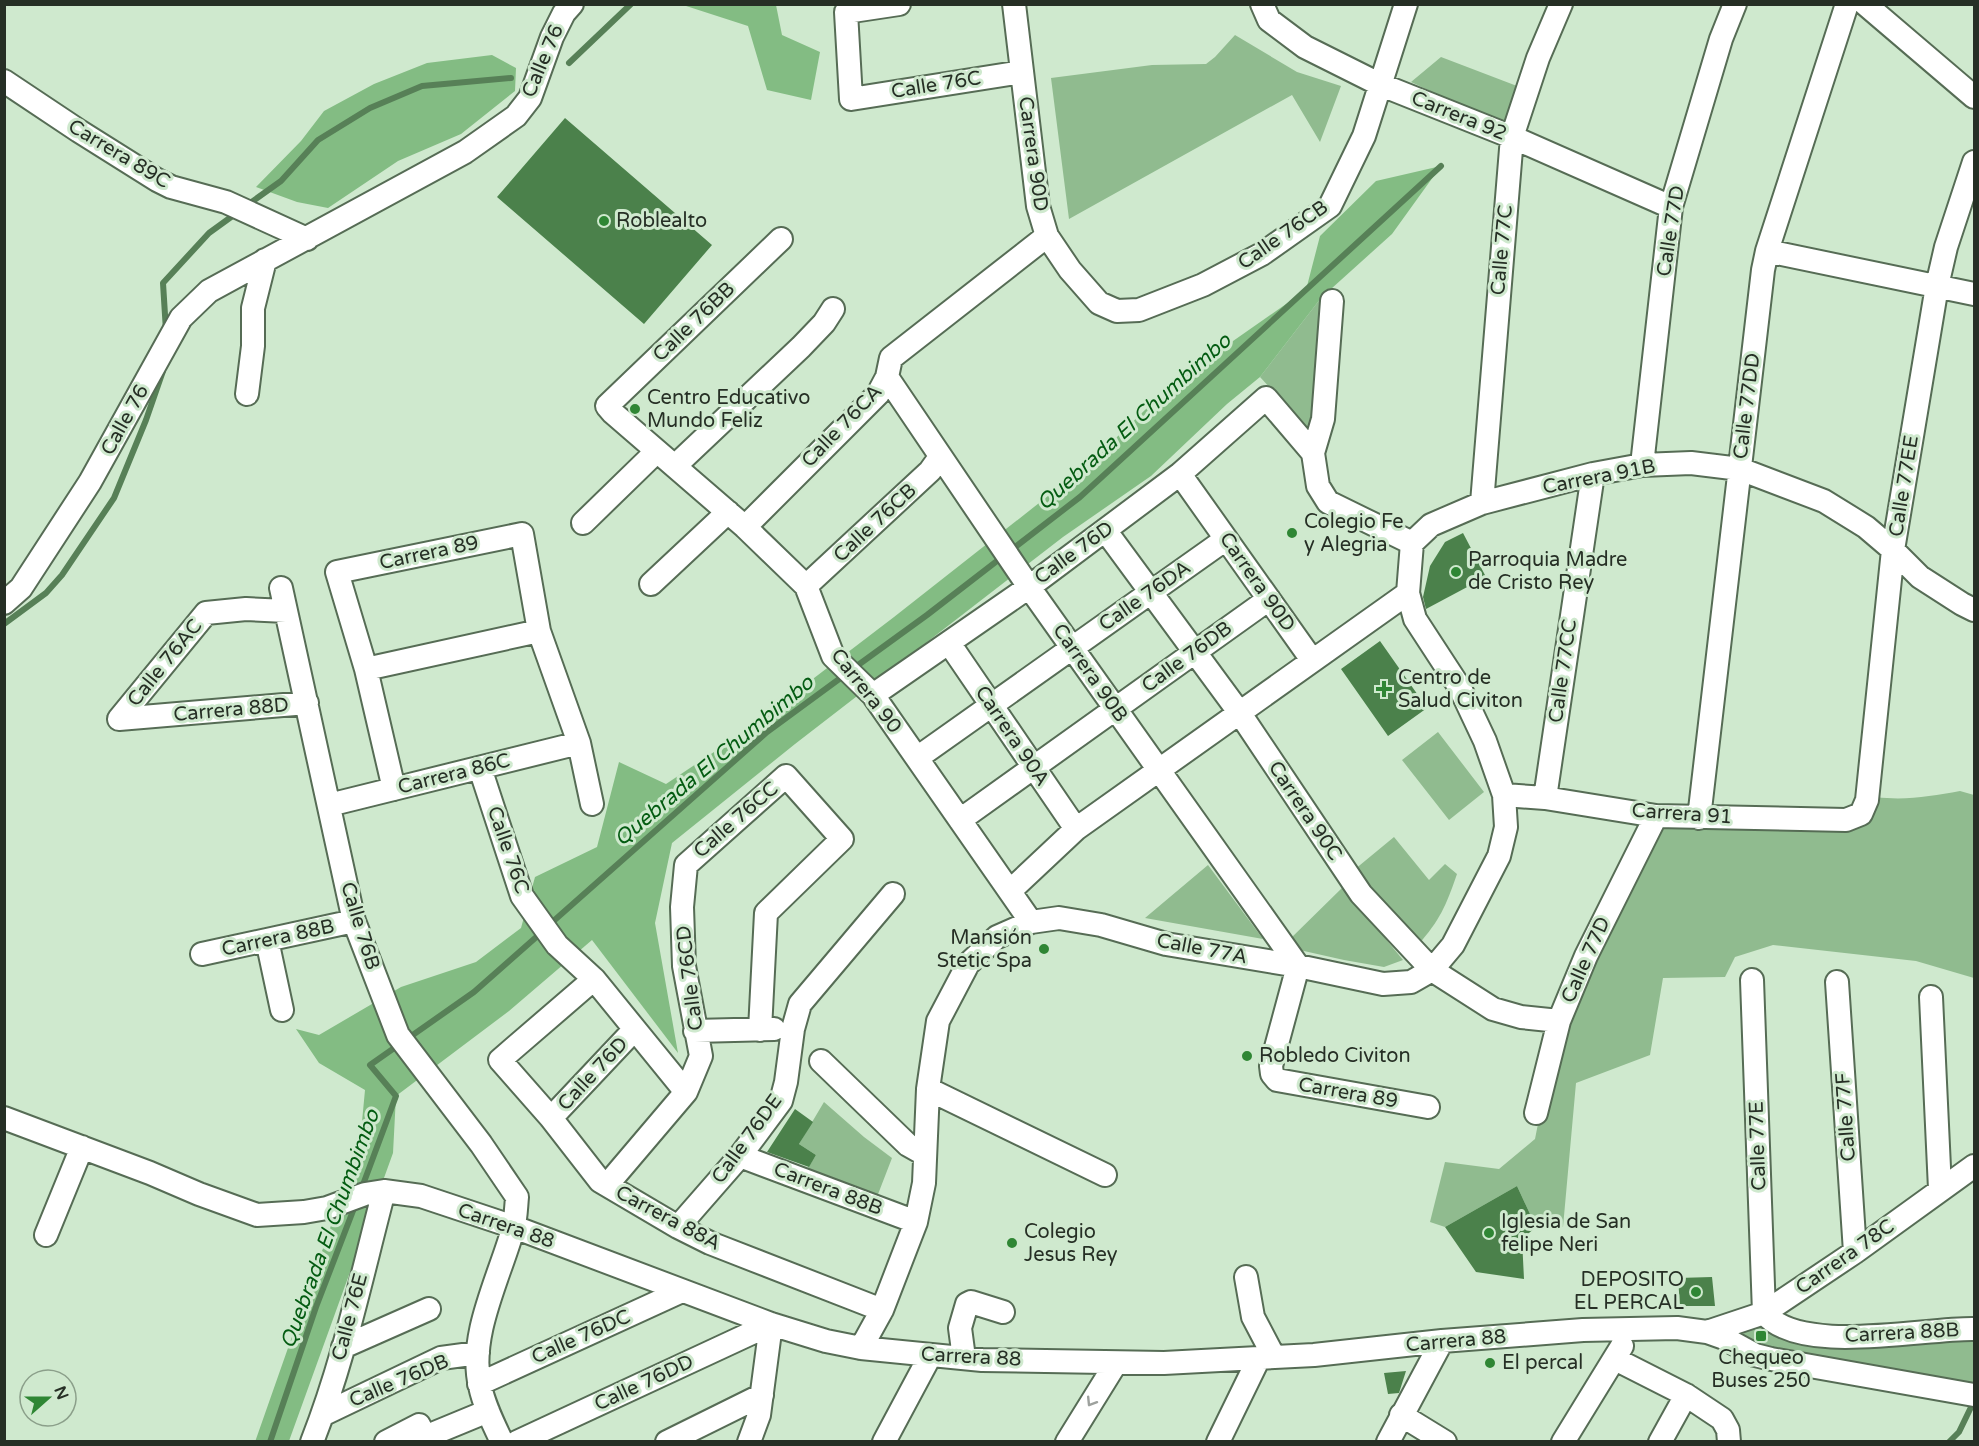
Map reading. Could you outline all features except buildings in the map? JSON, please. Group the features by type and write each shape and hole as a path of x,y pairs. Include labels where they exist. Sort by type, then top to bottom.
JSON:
{"street":[{"name":"Calle 76","path":"4,603 21,588 90,482 181,318 209,291 465,152 516,116 530,98 552,37 572,4"},
{"name":"Calle 76C","path":"899,4 846,12 851,99 1022,72"},
{"name":"Carrera 90D","path":"1014,4 1038,206 1047,236 1070,270 1099,303 1117,311"},
{"name":"Carrera 92","path":"1263,4 1269,20 1305,47 1379,84 1512,137 1671,207"},
{"path":"1379,84 1406,4"},
{"name":"Calle 77C","path":"1482,503 1512,137 1538,58 1561,4"},
{"name":"Calle 77D","path":"1642,465 1671,207 1721,39 1734,4"},
{"name":"Calle 77DD","path":"1699,818 1763,270 1767,251 1847,4"},
{"path":"1865,4 1974,97"},
{"name":"Carrera 89C","path":"4,81 157,180 180,190 226,202 307,239"},
{"name":"Calle 76CB","path":"1117,311 1139,310 1203,285 1262,254 1330,206 1364,136 1379,84"},
{"name":"Calle 77EE","path":"1861,814 1867,800 1893,550 1936,286 1960,199 1974,162"},
{"name":"Calle 76CA","path":"651,584 736,519 878,394 887,377 891,358 1047,236"},
{"name":"Calle 76BB","path":"607,406 780,238"},
{"path":"1767,251 1974,294"},
{"path":"247,394 253,346 253,308 265,260"},
{"path":"1332,301 1323,419 1313,453 1318,486 1328,502 1412,543"},
{"path":"675,466 801,347 824,324 833,309"},
{"name":"Carrera 90B","path":"887,377 1029,587 1298,966"},
{"name":"Calle 76D","path":"873,695 1029,587 1180,474 1266,398 1313,453"},
{"name":"Carrera 90","path":"607,406 736,519 807,586 833,656 873,695 1031,922"},
{"path":"583,523 657,451"},
{"name":"Calle 76CB","path":"807,586 930,471 940,458"},
{"name":"Carrera 91B","path":"1412,543 1431,525 1482,503 1593,474 1642,465 1691,463 1740,469 1824,501 1866,527 1920,577 1974,610"},
{"name":"Carrera 90D","path":"1180,474 1312,660"},
{"name":"Calle 77CC","path":"1545,798 1593,474"},
{"name":"Carrera 90C","path":"1105,530 1239,712 1361,894 1432,970 1493,1009 1521,1017 1559,1021"},
{"name":"Carrera 89","path":"366,669 337,572 522,534 539,631"},
{"name":"Calle 76DA","path":"917,758 1227,539"},
{"name":"Calle 77A","path":"861,1348 882,1310 916,1222 924,1183 928,1089 938,1021 968,964 997,937 1031,922 1059,918 1101,925 1166,944 1298,966 1383,984 1411,982 1432,970 1453,945 1499,856 1506,827 1504,795 1485,741 1465,699 1415,620 1408,593 1412,543"},
{"name":"Calle 76B","path":"282,588 354,921 398,1035 481,1144 517,1197 514,1227 484,1317 478,1353 479,1384 502,1442"},
{"path":"1010,891 1076,828 1408,593"},
{"name":"Calle 76DB","path":"960,820 1269,598"},
{"name":"Calle 76AC","path":"119,719 206,613 246,609 286,611"},
{"path":"394,789 366,669 539,631 579,743 592,804"},
{"name":"Carrera 90A","path":"949,643 1076,828"},
{"name":"Carrera 88D","path":"119,719 306,703"},
{"name":"Carrera 86C","path":"329,805 579,743"},
{"name":"Calle 76C","path":"480,768 522,896 557,945 594,979"},
{"name":"Calle 76CC","path":"686,865 786,776 842,838 766,913 760,1030"},
{"name":"Carrera 91","path":"1504,795 1545,798 1656,816 1846,820 1861,814"},
{"name":"Calle 77D","path":"1536,1113 1559,1021 1586,956 1656,816"},
{"name":"Calle 76CD","path":"686,865 682,907 684,966 701,1056 686,1092"},
{"name":"Calle 76DE","path":"678,1227 740,1156 781,1101 786,1082 793,1029 800,1004 893,894"},
{"name":"Carrera 88B","path":"202,954 354,921"},
{"path":"267,940 282,1010"},
{"name":"Carrera 89","path":"1298,966 1271,1066 1272,1074 1277,1080 1428,1107"},
{"path":"594,979 686,1092 607,1185"},
{"name":"Carrera 88A","path":"594,979 500,1060 551,1118 600,1181 710,1243 882,1310"},
{"name":"Calle 77E","path":"1752,980 1764,1313"},
{"name":"Calle 77F","path":"1837,982 1855,1252"},
{"path":"1931,997 1940,1189"},
{"path":"695,1031 793,1029"},
{"name":"Calle 76D","path":"551,1118 634,1030"},
{"path":"821,1061 908,1145 924,1154"},
{"path":"928,1089 1105,1174"},
{"name":"Carrera 88","path":"4,1118 257,1215 327,1208 365,1195 421,1196 514,1227 771,1324 826,1341 861,1348 964,1358 1164,1363 1314,1355 1442,1341 1583,1330 1677,1328 1707,1332 1724,1338 1755,1355 1771,1359 1974,1395"},
{"path":"46,1235 82,1147"},
{"name":"Carrera 88B","path":"740,1156 916,1222"},
{"name":"Carrera 78C","path":"1707,1332 1764,1313 1855,1252 1974,1166"},
{"name":"Calle 76E","path":"312,1442 343,1347 365,1195"},
{"path":"1218,1442 1267,1358 1253,1317 1246,1277"},
{"name":"Calle 76DC","path":"479,1384 682,1291"},
{"path":"964,1358 960,1328 967,1304 972,1302 1003,1312"},
{"path":"343,1347 429,1309"},
{"path":"1951,1329 1974,1312"},
{"name":"Carrera 88B","path":"1764,1313 1771,1322 1783,1326 1803,1332 1845,1338 1974,1329"},
{"path":"749,1442 759,1415 771,1324"},
{"name":"Calle 76DD","path":"517,1442 771,1324"},
{"path":"1563,1442 1632,1329"},
{"path":"1388,1442 1442,1341"},
{"name":"Calle 76DB","path":"322,1415 441,1358 478,1353"},
{"path":"884,1442 930,1356"},
{"path":"1615,1359 1686,1395 1722,1419 1728,1430 1729,1442"},
{"path":"1069,1441 1116,1363"},
{"path":"667,1442 762,1395"},
{"path":"1660,1442 1686,1395"},
{"path":"386,1442 419,1425 425,1437 488,1411"},
{"path":"1401,1415 1445,1442"}],"green space":[{"path":"683,5 776,5 782,35 820,52 811,100 767,90 748,26"},
{"path":"1235,35 1297,72 1341,86 1320,142 1292,95 1069,219 1051,78 1152,65 1206,64"},
{"path":"492,55 516,68 515,91 461,134 398,161 328,208 297,202 256,187 301,141 324,111 374,84 427,63"},
{"path":"1441,57 1517,86 1507,127 1411,82"},
{"path":"1441,166 1392,234 1321,298 1260,377 1227,404 1151,476 1063,537 795,744 672,843 655,923 678,1053 592,940 509,1011 396,1096 393,1153 289,1441 255,1442 360,1143 365,1090 319,1063 296,1029 319,1035 401,987 476,962 521,928 535,877 597,847 619,762 666,784 738,736 1090,463 1173,383 1306,290 1320,236 1376,181"},
{"path":"1321,298 1311,432 1260,377"},
{"path":"1438,732 1484,792 1449,820 1402,760"},
{"path":"1960,791 1974,795 1974,978 1916,961 1773,945 1735,957 1725,977 1663,978 1650,1055 1576,1083 1563,1227 1536,1227 1517,1186 1445,1227 1430,1222 1445,1162 1499,1169 1535,1139 1549,1068 1567,1022 1596,963 1611,920 1662,826 1862,827 1876,797 1908,798"},
{"path":"1394,837 1429,880 1445,864 1457,874 1442,912 1418,945 1354,870"},
{"path":"1208,865 1263,939 1145,918"},
{"path":"1343,887 1403,960 1384,967 1295,949 1288,941"},
{"path":"824,1102 892,1158 875,1202 803,1176 816,1155 799,1144"},
{"path":"1764,1313 1783,1326 1974,1329 1974,1395 1724,1338"}],"waterway":[{"path":"569,63 631,4"},
{"path":"246,206 281,181 318,140 370,108 422,86 511,78"},
{"name":"Quebrada El Chumbimbo","path":"854,668 1080,497 1441,166"},
{"path":"166,331 163,283 209,233 238,212"},
{"path":"4,624 46,593 62,575 114,498 163,371"},
{"name":"Quebrada El Chumbimbo","path":"549,925 767,732 846,674"},
{"name":"Quebrada El Chumbimbo","path":"361,1190 396,1096 370,1065 474,992 542,932"},
{"name":"Quebrada El Chumbimbo","path":"270,1442 316,1307 356,1203"},
{"path":"1949,1442 1959,1432 1974,1401"}],"place":[{"name":"Roblealto","path":"604,221"},
{"name":"Centro Educativo Mundo Feliz","path":"635,409"},
{"name":"Colegio Fe y Alegria","path":"1292,533"},
{"name":"Parroquia Madre de Cristo Rey","path":"1456,572"},
{"name":"Centro de Salud Civiton","path":"1384,689"},
{"name":"Mansión Stetic Spa","path":"1044,949"},
{"name":"Robledo Civiton","path":"1247,1056"},
{"name":"Iglesia de San felipe Neri","path":"1489,1233"},
{"name":"Colegio Jesus Rey","path":"1012,1243"},
{"name":"DEPOSITO EL PERCAL","path":"1696,1292"},
{"name":"Chequeo Buses 250","path":"1761,1336"},
{"name":"El percal","path":"1490,1363"}]}
